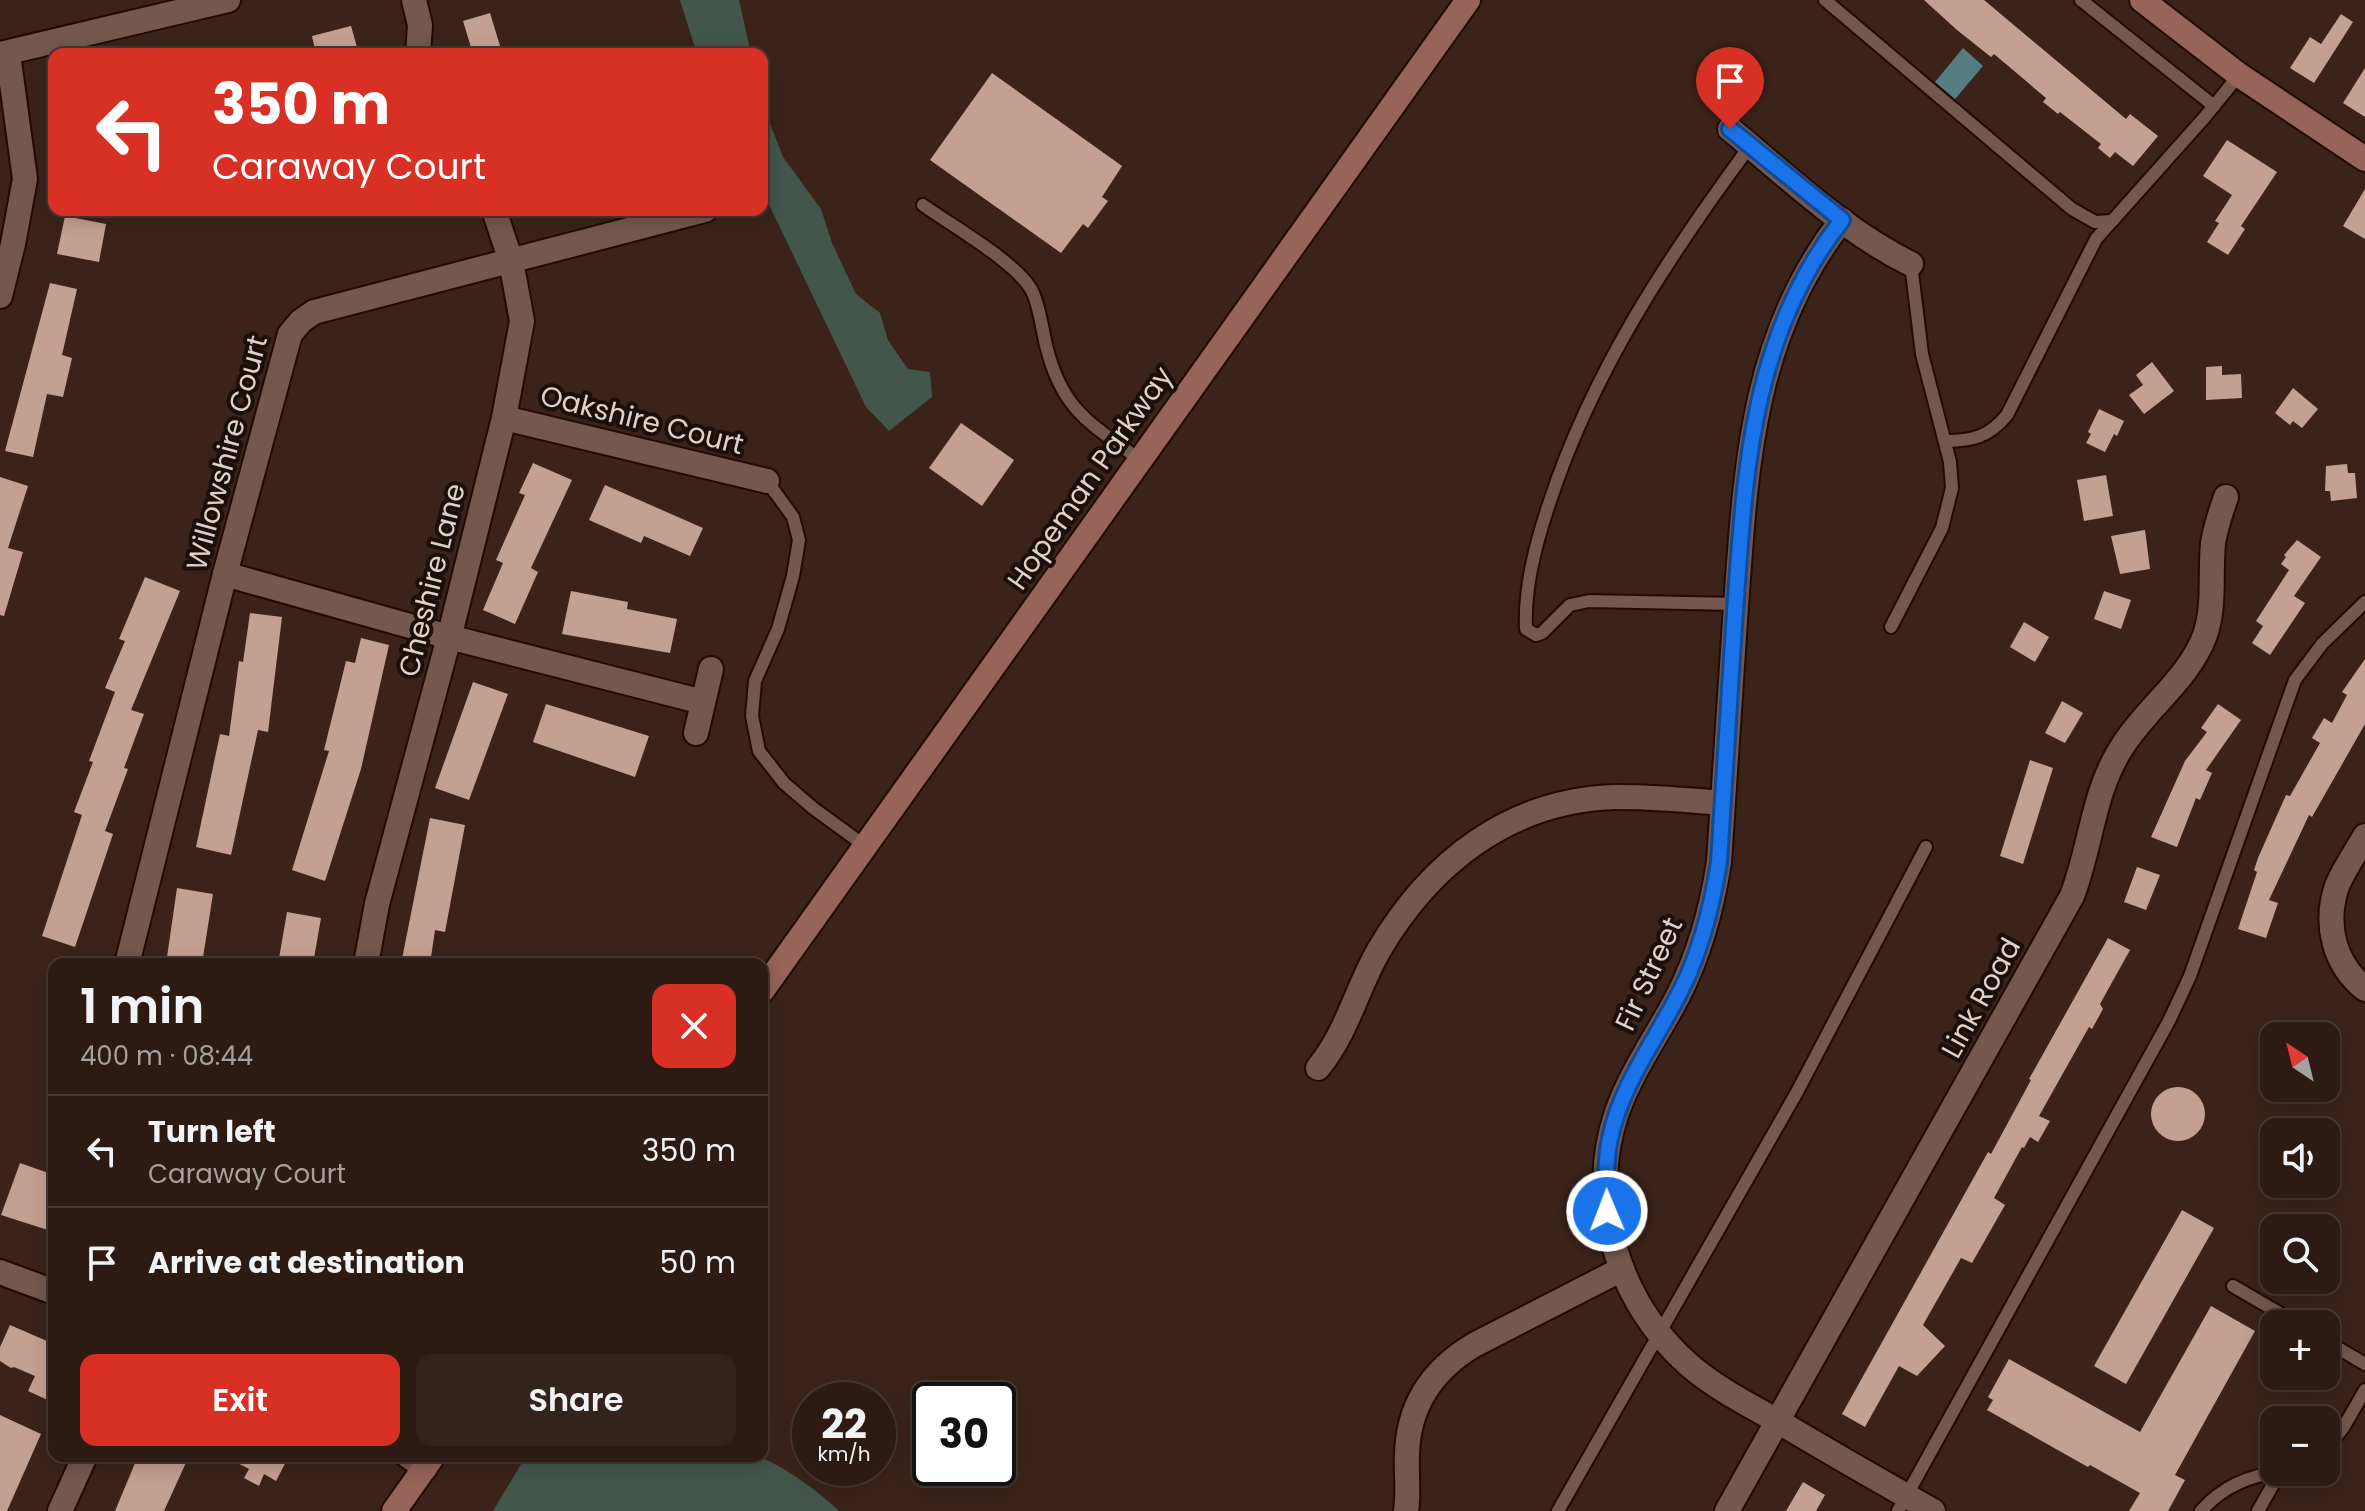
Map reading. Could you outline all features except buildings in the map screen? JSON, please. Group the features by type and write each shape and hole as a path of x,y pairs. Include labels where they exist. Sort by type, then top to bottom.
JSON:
{"main road":[{"name":"Hopeman Parkway","path":"768,983 1468,0"},
{"path":"2142,0 2239,75 2365,159"},
{"path":"394,1511 421,1462"}],"street":[{"path":"0,296 25,179 4,54 228,0"},
{"path":"414,0 420,25 418,48"},
{"path":"1730,129 1842,220 1890,254 1911,264"},
{"name":"Cheshire Lane","path":"367,958 377,904 504,418 522,321 511,261 496,216"},
{"name":"Willowshire Court","path":"129,958 225,574 290,334 314,312 682,216"},
{"name":"Fir Street","path":"1842,220 1807,271 1787,310 1758,398 1749,454 1736,604 1719,862 1705,931 1684,984 1617,1112 1606,1175 1607,1211 1622,1269 1644,1312 1658,1333 1690,1366 1724,1391 1778,1422 1902,1504 1933,1511"},
{"name":"Oakshire Court","path":"504,418 767,481"},
{"name":"Link Road","path":"1727,1511 2072,896 2084,864 2107,774 2122,746 2196,657 2210,611 2213,542 2226,497"},
{"path":"225,574 449,637 703,702"},
{"path":"696,733 711,669"},
{"path":"1318,1068 1339,1039 1376,955 1394,924 1442,867 1475,842 1518,820 1577,801 1612,797 1722,803"},
{"path":"2365,836 2338,883 2331,924 2340,961 2365,989"},
{"path":"1406,1511 1407,1435 1413,1412 1435,1374 1453,1357 1474,1345 1622,1269"},
{"path":"0,1272 48,1290"},
{"path":"60,1511 82,1462"}],"lane":[{"path":"1825,0 2072,209 2095,222 2112,221"},
{"path":"2081,0 2214,106"},
{"path":"1945,441 1982,437 1996,428 2007,415 2087,253 2239,75"},
{"path":"1736,604 1589,601 1570,605 1542,633 1536,635 1526,629 1530,581 1539,536 1575,431 1634,317 1713,196 1750,146"},
{"path":"923,205 993,254 1022,279 1034,297 1053,371 1069,403 1084,419 1139,459"},
{"path":"1891,627 1942,528 1952,488 1945,441 1922,354 1911,264"},
{"path":"767,481 793,517 799,540 793,576 778,629 755,681 752,716 759,751 784,783 865,846"},
{"path":"1902,1504 2169,1021 2195,961 2295,680 2322,644 2365,602"},
{"path":"1558,1511 1797,1092 1926,847"},
{"path":"2233,1286 2274,1310"},
{"path":"2340,1349 2365,1364"},
{"path":"2340,1432 2365,1390"},
{"path":"2201,1511 2218,1494 2241,1480 2260,1474"},
{"path":"2258,1511 2272,1486"}],"green space":[{"path":"680,0 739,0 750,48 695,48"},
{"path":"768,118 783,157 821,209 832,243 856,294 880,313 888,340 908,369 930,372 932,397 889,431 866,407 768,203"},
{"path":"768,1461 792,1474 792,1486 809,1486 839,1511 493,1511 522,1462"}],"water":[{"path":"1963,48 1983,66 1955,99 1935,82"}],"route":[{"path":"1607,1211 1606,1175 1617,1112 1689,973 1714,896 1719,862 1739,549 1758,398 1787,310 1807,271 1842,220 1730,129"}]}
